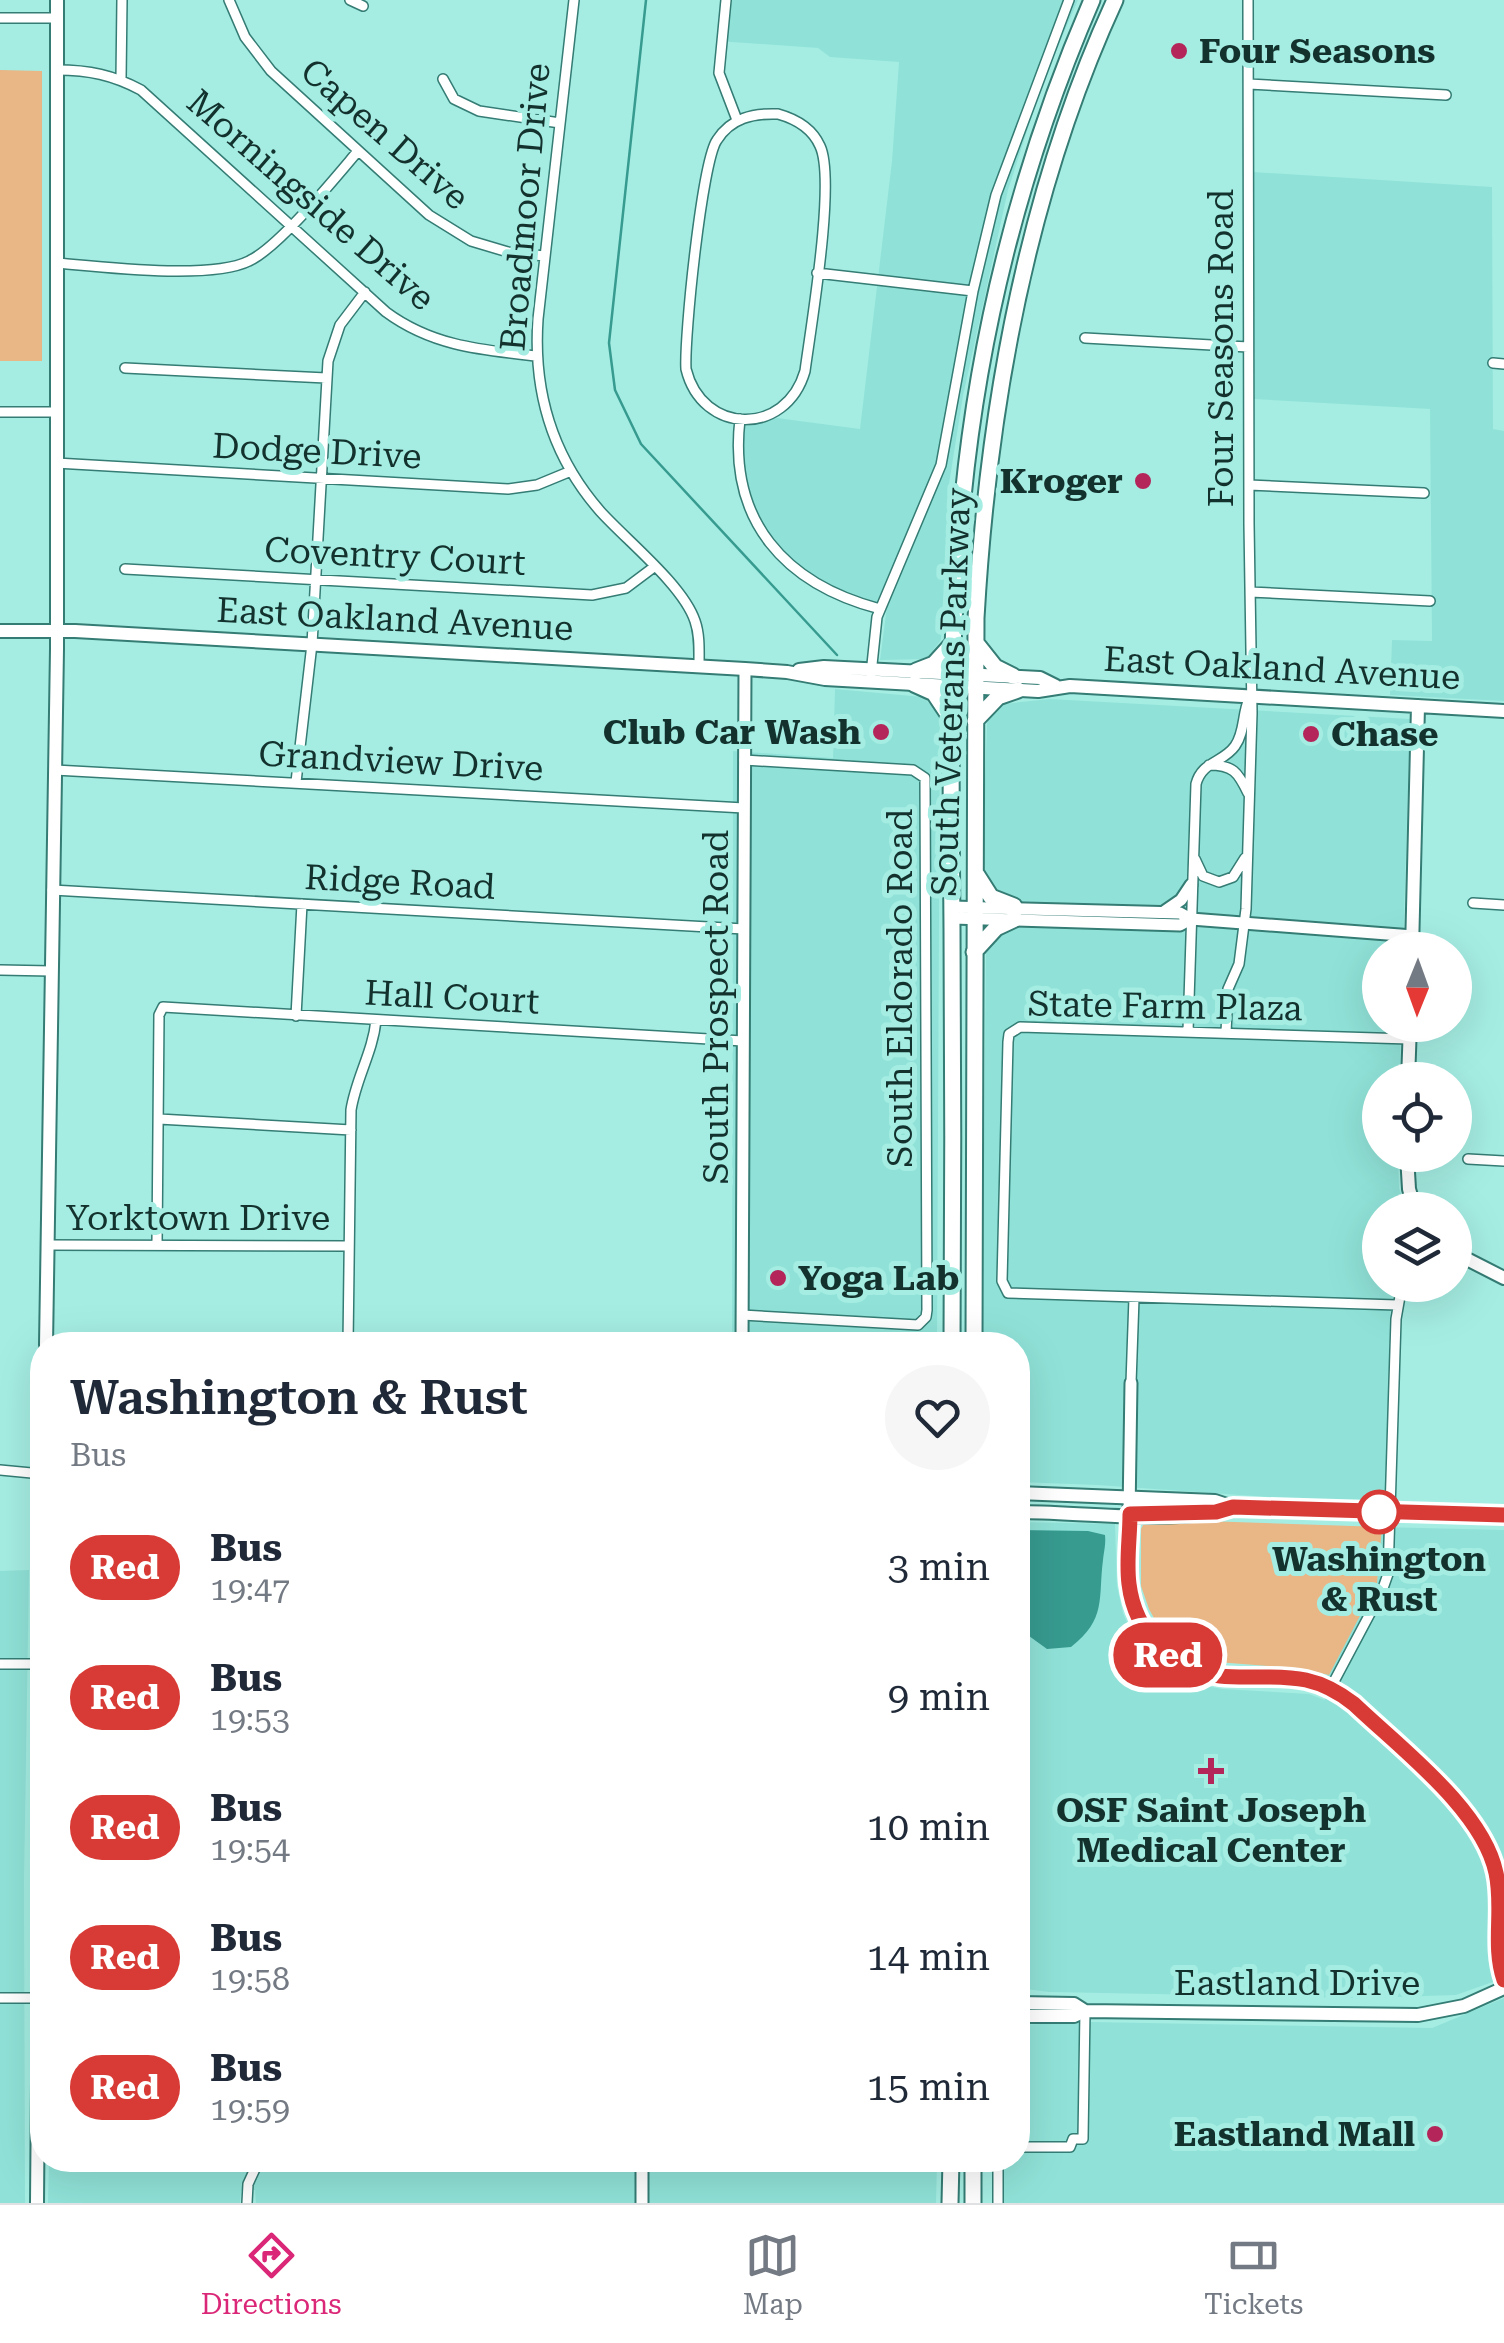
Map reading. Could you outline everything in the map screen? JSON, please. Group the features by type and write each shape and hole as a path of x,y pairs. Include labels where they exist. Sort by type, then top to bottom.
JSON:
{"highway":[{"name":"South Veterans Parkway","path":"952,1332 952,721 965,477 997,292 1041,134 1092,0"},
{"name":"South Veterans Parkway","path":"974,1332 975,642 988,460 1021,281 1068,119 1115,0"},
{"path":"952,721 934,694 915,678 954,642"},
{"path":"975,642 995,668 1016,683 975,721"},
{"path":"974,952 1014,913 991,897 975,870"},
{"path":"950,2203 951,2172"},
{"path":"973,2172 973,2203"}],"main road":[{"path":"46,1332 57,630 57,0"},
{"name":"East Oakland Avenue","path":"0,631 57,630 699,666 787,672 825,679 871,676 1016,683 1040,678 1056,686 1504,711"},
{"path":"1412,932 1418,706"},
{"path":"1472,1262 1504,1278"},
{"path":"1030,1493 1129,1496 1216,1502 1233,1507 1504,1515"},
{"path":"1030,1512 1216,1512 1233,1507"},
{"name":"Eastland Drive","path":"1030,2003 1074,2004 1084,2010 1428,2014 1464,2006 1504,1984"},
{"name":"Eastland Drive","path":"1030,2016 1074,2016 1084,2010"},
{"path":"36,2203 38,2172"}],"street":[{"path":"121,79 122,0"},
{"name":"Capen Drive","path":"230,0 245,37 270,71 429,215 455,233 492,248 544,256"},
{"path":"350,0 363,6"},
{"name":"Broadmoor Drive","path":"574,0 536,356 547,418 571,471 598,508 693,614 699,638 699,666"},
{"path":"726,0 719,73 737,120"},
{"path":"871,676 880,609 941,464 972,292 996,195 1069,0"},
{"name":"Four Seasons Road","path":"1226,1033 1228,989 1239,964 1244,922 1252,757 1248,0"},
{"path":"0,18 57,18"},
{"name":"Morningside Drive","path":"57,70 97,72 121,79 152,99 399,322 437,340 469,349 536,356"},
{"path":"443,80 454,100 479,111 560,123"},
{"path":"1248,84 1446,95"},
{"path":"764,114 789,118 805,127 820,146 827,175 817,274 806,371 798,391 772,414 740,419 716,412 701,400 690,382 686,362 707,162 720,134 737,120 764,114"},
{"path":"56,263 223,270 246,263 266,251 358,151"},
{"path":"817,274 972,292"},
{"path":"296,782 312,644 326,378 336,333 365,292"},
{"path":"1085,338 1248,347"},
{"path":"125,368 326,378"},
{"path":"0,412 56,412"},
{"path":"740,419 738,453 742,485 752,514 768,541 795,570 817,586 880,609"},
{"name":"Dodge Drive","path":"56,463 508,489 537,485 571,471"},
{"path":"1249,485 1424,493"},
{"name":"Coventry Court","path":"124,569 604,594 626,588 654,567"},
{"path":"1250,592 1430,601"},
{"name":"South Prospect Road","path":"742,1332 745,669"},
{"name":"Four Seasons Road","path":"1234,748 1250,697"},
{"path":"1188,1031 1196,784 1200,772 1234,748 1252,757"},
{"name":"South Eldorado Road","path":"742,1315 906,1325 922,1322 927,1310 925,778 913,770 744,760"},
{"path":"1208,765 1235,769 1249,796"},
{"name":"Grandview Drive","path":"55,770 744,808"},
{"path":"1192,852 1203,876 1219,882 1233,877 1248,853"},
{"path":"1161,913 1176,905 1191,885"},
{"name":"Ridge Road","path":"52,890 744,929"},
{"path":"1473,903 1504,904"},
{"path":"296,1016 302,904"},
{"path":"952,912 1180,913 1191,919 1362,937"},
{"path":"1118,912 1144,924"},
{"path":"1014,913 1144,924 1180,925 1191,919"},
{"path":"0,970 51,971"},
{"name":"Hall Court","path":"159,1119 160,1010 170,1005 188,1010 742,1041"},
{"path":"348,1332 353,1096 370,1054 376,1020"},
{"name":"State Farm Plaza","path":"1362,1032 1226,1033 1020,1026 1009,1034 1004,1290 1014,1294 1397,1305"},
{"path":"158,1245 159,1119 350,1130"},
{"path":"1472,1160 1504,1161"},
{"name":"Yorktown Drive","path":"47,1245 348,1246"},
{"path":"1134,1298 1129,1496 1131,1595 1140,1622 1160,1649 1200,1672 1296,1678 1330,1689 1354,1704 1458,1804 1477,1826 1496,1873 1500,1907 1498,1957 1504,1984"},
{"path":"1330,1689 1382,1591 1390,1555 1398,1302"},
{"path":"0,1470 30,1473"},
{"path":"0,1664 30,1664"},
{"path":"0,1998 30,1998"},
{"path":"1030,2147 1070,2147 1072,2139 1083,2139 1084,2010"},
{"path":"246,2203 254,2172"},
{"path":"642,2172 642,2203"},
{"path":"998,2172 998,2203"}],"shaded area":[{"path":"721,0 1078,0 1044,79 1008,190 963,396 949,484 941,640 926,659 880,660 887,606 848,596 813,579 781,550 753,503 746,484 742,448 743,427 777,418 860,429 892,161 899,62 830,57 818,48 717,41"},
{"path":"0,70 42,71 42,361 0,361"},
{"path":"1253,172 1492,187 1493,429 1504,431 1504,701 1390,695 1392,640 1432,641 1430,409 1253,399"},
{"path":"835,689 923,697 940,714 937,1332 732,1332 733,751 833,758"},
{"path":"1050,699 1410,719 1404,932 1362,932 1362,1042 1401,1042 1400,1062 1362,1062 1362,1172 1399,1172 1400,1192 1362,1192 1362,1302 1392,1302 1386,1498 1381,1505 1030,1482 1030,1332 982,1332 986,952 983,843 988,717 1003,704"},
{"path":"1204,1521 1382,1527 1377,1583 1329,1675 1297,1668 1203,1661 1180,1650 1161,1631 1141,1586 1141,1529 1143,1525"},
{"name":"OSF Saint Joseph Medical Center","path":"1030,1522 1115,1524 1117,1586 1123,1613 1133,1636 1170,1672 1193,1684 1309,1694 1325,1700 1325,1679 1377,1583 1382,1527 1504,1530 1504,1978 1456,1995 1363,1998 1030,1990"},
{"path":"1030,1530 1105,1535 1096,1617 1071,1647 1047,1649 1030,1637"},
{"path":"29,1570 24,1882 25,2203 0,2203 0,1571"},
{"path":"1504,1998 1504,2203 992,2203 992,2172 1030,2172 1030,2025 1092,2022 1432,2028"},
{"path":"49,2172 637,2172 636,2203 256,2203 255,2190 241,2191 240,2203 48,2203"},
{"path":"648,2172 937,2172 936,2203 648,2203"}],"waterway":[{"path":"646,0 609,343 615,390 641,444 837,655"}],"bus line":[{"name":"Red","path":"1504,1515 1233,1507 1216,1512 1130,1514 1128,1580 1140,1622 1160,1649 1178,1662 1217,1676 1296,1678 1336,1692 1354,1704 1458,1804 1486,1842 1496,1873 1500,1907 1498,1957 1504,1980"}],"place":[{"name":"Four Seasons","path":"1179,51"},
{"name":"Kroger","path":"1143,481"},
{"name":"Club Car Wash","path":"881,732"},
{"name":"Chase","path":"1311,734"},
{"name":"Yoga Lab","path":"778,1278"},
{"name":"Washington & Rust","path":"1379,1512"},
{"name":"OSF Saint Joseph Medical Center","path":"1211,1771"},
{"name":"Eastland Mall","path":"1435,2134"}]}
